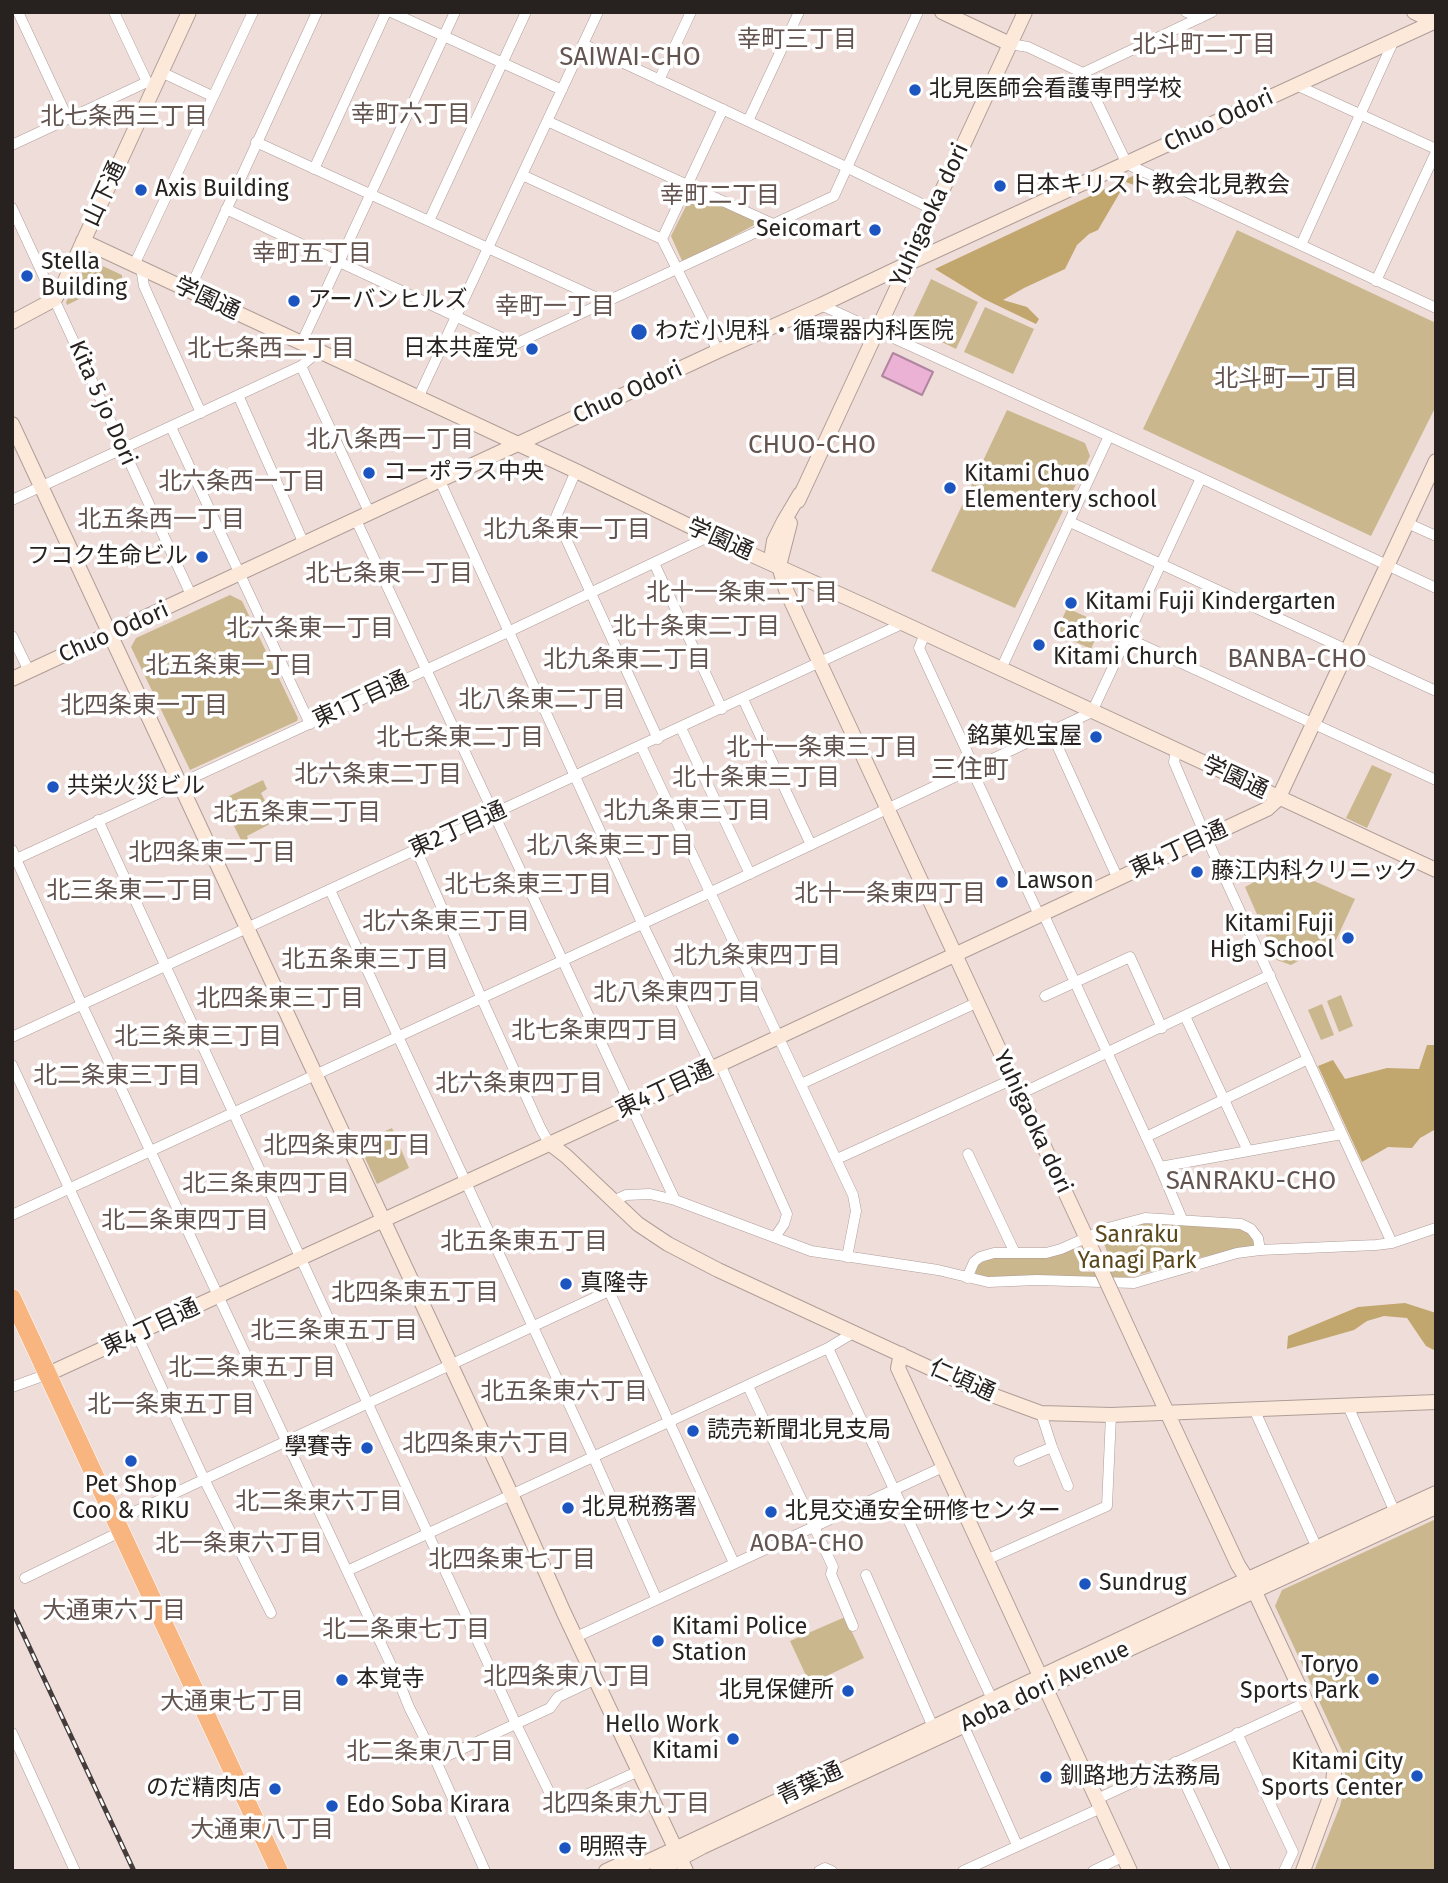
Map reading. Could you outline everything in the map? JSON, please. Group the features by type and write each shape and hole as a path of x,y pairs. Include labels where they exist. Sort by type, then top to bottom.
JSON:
{"highway":[{"path":"12,1298 279,1871"}],"street":[{"path":"18,12 68,119"},
{"path":"114,12 155,80"},
{"name":"山下通","path":"55,299 189,12"},
{"path":"201,413 137,267 212,96 253,12"},
{"path":"189,291 317,12"},
{"path":"314,169 386,12"},
{"path":"391,12 562,90"},
{"path":"301,344 454,12"},
{"path":"429,221 526,12"},
{"path":"418,398 598,12"},
{"path":"659,79 691,12"},
{"path":"748,121 799,12"},
{"path":"226,209 514,344 834,196 918,12"},
{"path":"942,12 1010,44 1028,47 1083,73 1127,164 1436,308"},
{"name":"Yuhigaoka dori","path":"1025,12 800,494 786,533 779,566 786,590 819,664 976,1003 1238,1565 1331,1755 1334,1773 1332,1792 1303,1871"},
{"path":"1186,12 1200,18"},
{"path":"1083,73 1212,12"},
{"path":"1413,12 1435,22"},
{"name":"Chuo Odori","path":"12,679 1435,22"},
{"path":"1301,245 1395,40"},
{"path":"583,44 846,166 932,209"},
{"path":"12,145 155,80 212,96"},
{"path":"1296,85 1436,151 1376,281"},
{"path":"662,239 723,109"},
{"path":"547,121 773,224"},
{"path":"256,142 606,302"},
{"path":"522,175 662,239 718,351"},
{"name":"Kita 5 jo Dori","path":"12,208 192,597"},
{"name":"学園通","path":"83,241 519,444 709,536 904,623 1278,799 1436,870"},
{"path":"12,322 55,299"},
{"path":"821,305 1436,588"},
{"path":"12,500 301,366 318,352"},
{"path":"301,366 426,670 675,1200"},
{"path":"239,395 304,544"},
{"path":"12,424 681,1859"},
{"path":"170,427 310,724"},
{"path":"1001,669 1108,438"},
{"path":"1278,799 1407,523 1430,489 1436,461"},
{"path":"576,471 556,517 658,739"},
{"path":"12,1215 750,874 1092,712 1200,478"},
{"path":"440,481 642,923 783,1203 787,1214 775,1237"},
{"path":"1070,522 1436,691"},
{"path":"1407,523 1436,536"},
{"name":"東1丁目通","path":"14,857 310,724 709,536"},
{"path":"654,563 722,709"},
{"name":"東2丁目通","path":"12,1037 904,623"},
{"path":"925,634 919,648 1182,1219"},
{"path":"12,636 29,671"},
{"path":"1127,638 1436,780"},
{"path":"743,699 811,845"},
{"path":"681,728 750,874"},
{"path":"1051,732 1118,879"},
{"path":"641,746 853,1195 856,1211 847,1257"},
{"path":"1176,751 1174,762 1206,837 1392,1243"},
{"name":"東4丁目通","path":"48,1374 778,1038 1267,809 1278,799"},
{"path":"98,820 557,1808 639,1771"},
{"path":"416,849 549,1143"},
{"path":"14,857 485,1871"},
{"path":"330,890 593,1455 656,1598"},
{"path":"1045,996 1130,957 1162,1028"},
{"path":"1020,1094 1270,975"},
{"path":"801,1084 976,1003"},
{"path":"1185,1016 1248,1151"},
{"path":"1146,1137 1308,1059"},
{"path":"12,1065 204,1479 271,1613"},
{"path":"837,1159 1013,1079"},
{"path":"1160,1167 1342,1133"},
{"name":"仁頃通","path":"549,1143 638,1224 668,1244 718,1270 973,1388 1041,1413 1111,1415 1436,1402"},
{"path":"968,1154 1016,1253"},
{"path":"613,1201 626,1195 650,1194 675,1200 811,1251 938,1270 988,1282 1037,1280 1134,1283 1204,1261 1260,1250 1392,1243 1436,1228"},
{"path":"967,1278 974,1262 980,1257 995,1253 1061,1249 1108,1228 1145,1218 1241,1223 1251,1229 1258,1238 1260,1250"},
{"path":"25,1578 204,1479 609,1292 734,1563"},
{"path":"347,1571 593,1455 748,1386 828,1348 853,1332"},
{"path":"828,1348 992,1699"},
{"path":"901,1354 898,1368 1130,1871"},
{"path":"12,1387 48,1374"},
{"path":"748,1386 833,1567 831,1574 853,1626"},
{"path":"1348,1406 1397,1518"},
{"path":"1254,1409 1317,1548"},
{"path":"1041,1413 1068,1486"},
{"path":"986,1560 1107,1506 1111,1415"},
{"path":"1019,1461 1052,1447"},
{"path":"576,1637 943,1467"},
{"name":"Aoba dori Avenue","path":"657,1871 961,1720 1397,1518 1436,1493"},
{"name":"Aoba dori Avenue","path":"1250,1585 1317,1548 1397,1518 1436,1507"},
{"path":"866,1575 933,1727"},
{"path":"436,1761 550,1708 558,1697 596,1679"},
{"name":"Aoba dori Avenue","path":"992,1699 1042,1682"},
{"name":"青葉通","path":"628,1871 681,1859 933,1727 961,1720 992,1699"},
{"path":"963,1871 1175,1762 1307,1702"},
{"path":"961,1720 1017,1845"},
{"path":"1237,1733 1293,1852 1284,1871"},
{"path":"12,1734 75,1871"},
{"path":"1175,1762 1226,1871"},
{"path":"606,1871 651,1850 681,1859"},
{"path":"1093,1871 1124,1856"},
{"path":"819,1871 825,1868 832,1871"}],"green space":[{"path":"694,190 760,222 683,263 671,236"},
{"path":"1237,230 1436,323 1436,406 1371,536 1143,429"},
{"path":"94,262 122,275 122,278 67,305 66,302 87,264"},
{"path":"931,279 978,302 956,349 909,326"},
{"path":"985,307 1034,329 1013,374 964,352"},
{"path":"1007,410 1085,443 1090,456 1015,608 931,571"},
{"path":"230,595 242,601 298,718 297,721 190,770 131,647 136,638"},
{"path":"1067,608 1102,624 1091,649 1056,633"},
{"path":"1372,765 1392,774 1367,828 1346,818"},
{"path":"263,780 267,789 261,793 274,819 242,842 221,800"},
{"path":"1282,867 1355,899 1336,940 1291,965 1277,960 1245,887"},
{"path":"1341,995 1353,1026 1339,1032 1327,1001"},
{"path":"1322,1004 1334,1035 1321,1040 1308,1010"},
{"path":"392,1128 409,1168 377,1184 358,1143"},
{"name":"Sanraku Yanagi Park","path":"1148,1223 1235,1227 1250,1233 1254,1244 1252,1247 1193,1259 1131,1277 975,1276 977,1265 991,1258 1046,1257 1078,1247 1087,1272 1115,1270 1101,1237 1126,1226"},
{"name":"Toryo Sports Park","path":"1436,1519 1436,1871 1314,1871 1340,1806 1346,1782 1343,1753 1275,1606 1282,1590"},
{"path":"845,1617 864,1658 810,1684 790,1641"}],"shaded area":[{"path":"1135,175 1144,179 1139,187 1126,182 1098,230 1077,245 1065,269 1003,300 1027,307 1039,319 1036,324 984,299 935,269"},
{"path":"893,353 933,372 922,395 882,376"},
{"path":"1427,1045 1436,1045 1436,1129 1420,1138 1412,1148 1388,1147 1362,1162 1318,1066 1333,1060 1345,1079 1387,1068 1419,1069"},
{"path":"1405,1303 1436,1313 1436,1351 1426,1346 1407,1318 1384,1316 1367,1321 1354,1330 1287,1349 1288,1336 1358,1307"}],"railway":[{"path":"12,1610 134,1871"}],"place":[{"name":"北見医師会看護専門学校","path":"915,90"},
{"name":"日本キリスト教会北見教会","path":"1000,186"},
{"name":"Axis Building","path":"141,190"},
{"name":"Seicomart","path":"875,230"},
{"name":"Stella Building","path":"27,276"},
{"name":"アーバンヒルズ","path":"294,301"},
{"name":"わだ小児科・循環器内科医院","path":"639,332"},
{"name":"日本共産党","path":"532,349"},
{"name":"コーポラス中央","path":"369,473"},
{"name":"Kitami Chuo Elementery school","path":"950,488"},
{"name":"フコク生命ビル","path":"202,557"},
{"name":"Kitami Fuji Kindergarten","path":"1071,603"},
{"name":"Cathoric Kitami Church","path":"1039,645"},
{"name":"銘菓処宝屋","path":"1096,737"},
{"name":"共栄火災ビル","path":"53,787"},
{"name":"藤江内科クリニック","path":"1197,872"},
{"name":"Lawson","path":"1002,882"},
{"name":"Kitami Fuji High School","path":"1348,938"},
{"name":"真隆寺","path":"566,1284"},
{"name":"読売新聞北見支局","path":"693,1431"},
{"name":"學賽寺","path":"367,1448"},
{"name":"Pet Shop Coo & RIKU","path":"131,1461"},
{"name":"北見税務署","path":"568,1508"},
{"name":"北見交通安全研修センター","path":"771,1512"},
{"name":"Sundrug","path":"1085,1584"},
{"name":"Kitami Police Station","path":"658,1641"},
{"name":"Toryo Sports Park","path":"1373,1679"},
{"name":"本覚寺","path":"342,1680"},
{"name":"北見保健所","path":"848,1691"},
{"name":"Hello Work Kitami","path":"733,1739"},
{"name":"Kitami City Sports Center","path":"1417,1776"},
{"name":"釧路地方法務局","path":"1046,1777"},
{"name":"のだ精肉店","path":"275,1789"},
{"name":"Edo Soba Kirara","path":"332,1806"},
{"name":"明照寺","path":"565,1848"}],"district":[{"name":"幸町三丁目","path":"797,40"},
{"name":"北斗町二丁目","path":"1204,45"},
{"name":"SAIWAI-CHO","path":"630,58"},
{"name":"幸町六丁目","path":"411,115"},
{"name":"北七条西三丁目","path":"124,117"},
{"name":"幸町二丁目","path":"720,196"},
{"name":"幸町五丁目","path":"312,254"},
{"name":"幸町一丁目","path":"555,307"},
{"name":"北七条西二丁目","path":"271,349"},
{"name":"北斗町一丁目","path":"1286,379"},
{"name":"北八条西一丁目","path":"390,440"},
{"name":"CHUO-CHO","path":"812,446"},
{"name":"北六条西一丁目","path":"242,482"},
{"name":"北五条西一丁目","path":"161,520"},
{"name":"北九条東一丁目","path":"567,530"},
{"name":"北七条東一丁目","path":"389,574"},
{"name":"北十一条東二丁目","path":"742,593"},
{"name":"北十条東二丁目","path":"696,627"},
{"name":"北六条東一丁目","path":"310,629"},
{"name":"北九条東二丁目","path":"627,660"},
{"name":"BANBA-CHO","path":"1297,660"},
{"name":"北五条東一丁目","path":"229,666"},
{"name":"北八条東二丁目","path":"542,700"},
{"name":"北四条東一丁目","path":"144,706"},
{"name":"北七条東二丁目","path":"460,738"},
{"name":"北十一条東三丁目","path":"822,748"},
{"name":"三住町","path":"970,771"},
{"name":"北六条東二丁目","path":"378,775"},
{"name":"北十条東三丁目","path":"756,778"},
{"name":"北九条東三丁目","path":"687,811"},
{"name":"北五条東二丁目","path":"297,813"},
{"name":"北八条東三丁目","path":"610,846"},
{"name":"北四条東二丁目","path":"212,853"},
{"name":"北七条東三丁目","path":"528,885"},
{"name":"北三条東二丁目","path":"130,891"},
{"name":"北十一条東四丁目","path":"890,894"},
{"name":"北六条東三丁目","path":"446,922"},
{"name":"北九条東四丁目","path":"757,956"},
{"name":"北五条東三丁目","path":"365,960"},
{"name":"北八条東四丁目","path":"677,993"},
{"name":"北四条東三丁目","path":"280,999"},
{"name":"北七条東四丁目","path":"595,1031"},
{"name":"北三条東三丁目","path":"198,1037"},
{"name":"北二条東三丁目","path":"117,1076"},
{"name":"北六条東四丁目","path":"519,1084"},
{"name":"北四条東四丁目","path":"347,1146"},
{"name":"SANRAKU-CHO","path":"1251,1182"},
{"name":"北三条東四丁目","path":"266,1184"},
{"name":"北二条東四丁目","path":"185,1221"},
{"name":"北五条東五丁目","path":"524,1242"},
{"name":"北四条東五丁目","path":"415,1293"},
{"name":"北三条東五丁目","path":"334,1331"},
{"name":"北二条東五丁目","path":"252,1368"},
{"name":"北五条東六丁目","path":"564,1392"},
{"name":"北一条東五丁目","path":"171,1405"},
{"name":"北四条東六丁目","path":"486,1444"},
{"name":"北二条東六丁目","path":"319,1502"},
{"name":"北一条東六丁目","path":"239,1544"},
{"name":"AOBA-CHO","path":"807,1544"},
{"name":"北四条東七丁目","path":"512,1560"},
{"name":"大通東六丁目","path":"114,1611"},
{"name":"北二条東七丁目","path":"406,1630"},
{"name":"北四条東八丁目","path":"567,1677"},
{"name":"大通東七丁目","path":"232,1702"},
{"name":"北二条東八丁目","path":"430,1752"},
{"name":"北四条東九丁目","path":"626,1804"},
{"name":"大通東八丁目","path":"262,1830"}]}
